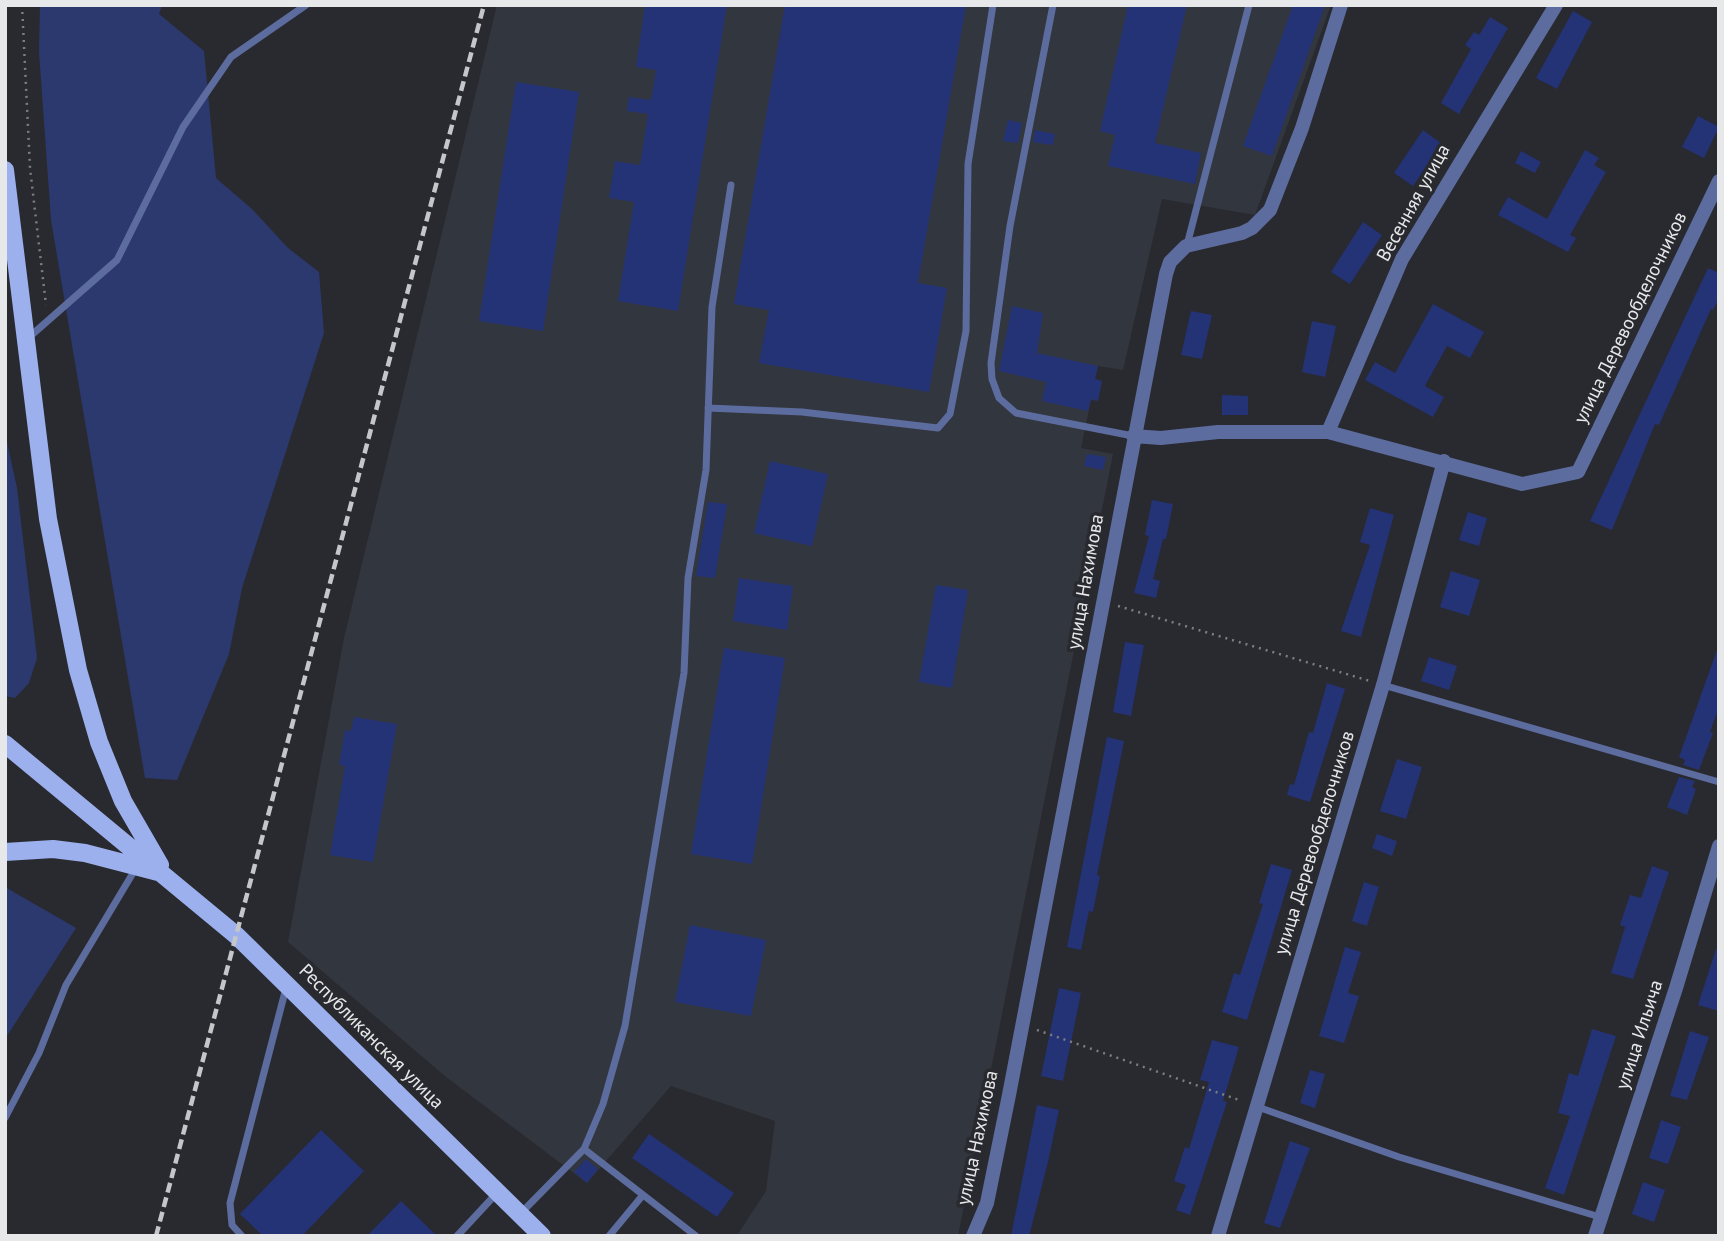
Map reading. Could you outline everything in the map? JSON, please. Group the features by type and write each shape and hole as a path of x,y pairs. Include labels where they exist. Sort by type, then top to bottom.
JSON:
{"main road":[{"path":"5,170 48,519 78,670 99,742 123,802 164,874"},
{"name":"Республиканская улица","path":"5,744 164,874 287,983 542,1236"},
{"path":"5,852 53,849 85,853 164,874"}],"street":[{"path":"1186,246 1242,233 1252,228 1270,210 1302,128 1341,5"},
{"name":"Весенняя улица","path":"1328,432 1402,259 1556,5"},
{"name":"улица Деревообделочников","path":"1218,1236 1383,685 1444,461 1522,484 1578,472 1719,181"},
{"name":"улица Нахимова","path":"973,1236 987,1203 1166,274 1170,262 1186,246"},
{"path":"1133,436 1161,438 1218,432 1328,432 1444,461"},
{"name":"улица Ильича","path":"1595,1236 1719,846"}],"lane":[{"path":"26,339 117,260 183,127 231,57 306,5"},
{"path":"708,408 803,412 939,428 950,414 966,331 968,164 993,5"},
{"path":"1053,5 1010,226 990,370 999,398 1016,412 1133,436"},
{"path":"1186,246 1250,5"},
{"path":"521,1213 584,1149 603,1104 625,1026 684,673 688,578 706,470 712,307 731,185"},
{"path":"1383,685 1719,782"},
{"path":"5,1118 39,1053 66,985 137,867"},
{"path":"242,1236 232,1224 230,1203 287,983"},
{"path":"1255,1106 1399,1157 1600,1217"},
{"path":"584,1149 696,1236"},
{"path":"457,1236 499,1191"},
{"path":"609,1236 643,1195"}],"path":[{"path":"22,5 30,168 48,320"},
{"path":"1103,602 1231,637 1383,685"},
{"path":"1021,1025 1255,1106"}],"shaded area":[{"path":"40,5 162,5 159,14 204,51 216,178 253,210 288,248 319,272 324,333 242,588 229,654 177,780 145,778 51,220 39,52"},
{"path":"497,5 1331,5 1255,215 1162,199 1123,370 1098,366 1095,379 1102,381 1098,401 1091,400 1081,448 1113,454 958,1236 738,1234 766,1191 775,1121 671,1086 587,1183 446,1077 288,942 344,638"},
{"path":"5,433 17,488 37,658 29,683 15,698 5,696"},
{"path":"5,887 76,928 5,1039"}],"building":[{"path":"645,5 727,5 678,311 618,301 634,202 609,198 615,161 640,165 648,114 627,111 629,97 651,100 656,70 636,67"},
{"path":"785,5 966,5 918,283 947,288 929,392 759,363 769,310 734,304"},
{"path":"1128,5 1187,5 1155,143 1201,153 1195,184 1108,166 1115,135 1100,131"},
{"path":"1293,5 1325,5 1272,156 1243,146"},
{"path":"1573,11 1592,22 1557,89 1536,78"},
{"path":"1490,17 1508,28 1459,114 1441,103 1471,49 1465,45 1474,32 1479,35"},
{"path":"516,82 579,92 543,331 479,321"},
{"path":"1698,116 1719,127 1704,158 1682,147"},
{"path":"1008,120 1022,123 1018,143 1003,141"},
{"path":"1035,130 1055,134 1053,145 1033,142"},
{"path":"1423,130 1442,144 1413,186 1394,173"},
{"path":"1585,150 1599,158 1594,165 1606,172 1570,235 1576,238 1568,252 1498,215 1508,197 1547,219"},
{"path":"1521,151 1541,162 1535,173 1515,163"},
{"path":"1363,222 1382,235 1350,284 1331,272"},
{"path":"1708,268 1719,273 1719,298 1713,310 1711,309 1659,425 1655,424 1612,530 1590,521"},
{"path":"1433,304 1484,332 1470,358 1447,346 1425,386 1444,397 1433,417 1365,380 1375,362 1395,373"},
{"path":"1012,306 1043,313 1037,353 1098,366 1095,379 1102,381 1098,401 1091,399 1088,411 1042,401 1046,382 999,371"},
{"path":"1191,311 1212,315 1202,359 1181,355"},
{"path":"1312,321 1336,326 1325,377 1302,372"},
{"path":"1222,395 1248,396 1248,415 1222,415"},
{"path":"1087,454 1106,457 1103,470 1084,466"},
{"path":"770,461 828,474 812,546 754,533"},
{"path":"1152,500 1173,504 1166,539 1163,539 1153,579 1160,581 1156,598 1134,593 1149,536 1145,535"},
{"path":"708,502 727,504 715,578 696,576"},
{"path":"1370,508 1394,515 1361,637 1341,631 1370,545 1360,542"},
{"path":"1468,512 1487,518 1479,546 1459,540"},
{"path":"1451,571 1480,580 1469,616 1440,607"},
{"path":"739,578 793,586 787,630 733,621"},
{"path":"936,585 968,590 952,688 919,682"},
{"path":"1125,642 1144,645 1131,716 1113,712"},
{"path":"724,648 785,658 752,864 691,854"},
{"path":"1717,650 1719,707 1710,732 1713,733 1699,770 1683,765 1685,760 1679,757"},
{"path":"1429,657 1457,666 1449,690 1421,681"},
{"path":"1327,683 1345,689 1310,802 1287,795 1290,784 1294,785 1309,732 1313,733"},
{"path":"354,717 397,724 373,862 330,855 345,766 339,765 345,730 351,731"},
{"path":"1107,737 1124,741 1097,875 1100,876 1093,912 1089,911 1081,950 1067,947"},
{"path":"1397,759 1422,767 1406,819 1380,811"},
{"path":"1679,777 1695,781 1692,787 1696,789 1687,815 1667,807"},
{"path":"1377,834 1397,841 1392,856 1372,848"},
{"path":"1271,864 1292,870 1247,1020 1222,1012 1234,973 1240,975 1263,904 1259,903"},
{"path":"1652,866 1669,872 1633,979 1611,973 1625,927 1620,925 1630,895 1641,898"},
{"path":"1364,882 1379,887 1367,926 1352,921"},
{"path":"690,925 766,940 751,1016 675,1002"},
{"path":"1345,947 1361,952 1348,993 1359,996 1344,1043 1319,1036"},
{"path":"1716,949 1719,950 1719,1011 1698,1005"},
{"path":"1059,988 1081,993 1063,1081 1041,1076"},
{"path":"1592,1029 1616,1036 1564,1195 1545,1188 1570,1116 1558,1113 1569,1073 1578,1076"},
{"path":"1690,1031 1709,1037 1687,1100 1670,1096"},
{"path":"1212,1040 1239,1047 1223,1101 1227,1102 1190,1215 1176,1210 1186,1185 1174,1181 1185,1147 1189,1149 1209,1082 1200,1080"},
{"path":"1310,1070 1325,1074 1315,1108 1300,1103"},
{"path":"1037,1105 1059,1110 1029,1236 1011,1236"},
{"path":"1661,1120 1681,1127 1668,1164 1649,1158"},
{"path":"321,1130 364,1171 302,1236 263,1236 240,1214"},
{"path":"649,1134 734,1193 717,1217 632,1158"},
{"path":"1290,1141 1310,1148 1280,1228 1264,1223"},
{"path":"586,1159 598,1169 587,1183 574,1172"},
{"path":"1643,1182 1665,1190 1654,1222 1632,1214"},
{"path":"401,1201 437,1236 367,1236"}],"railway":[{"path":"156,1236 484,5"}]}
